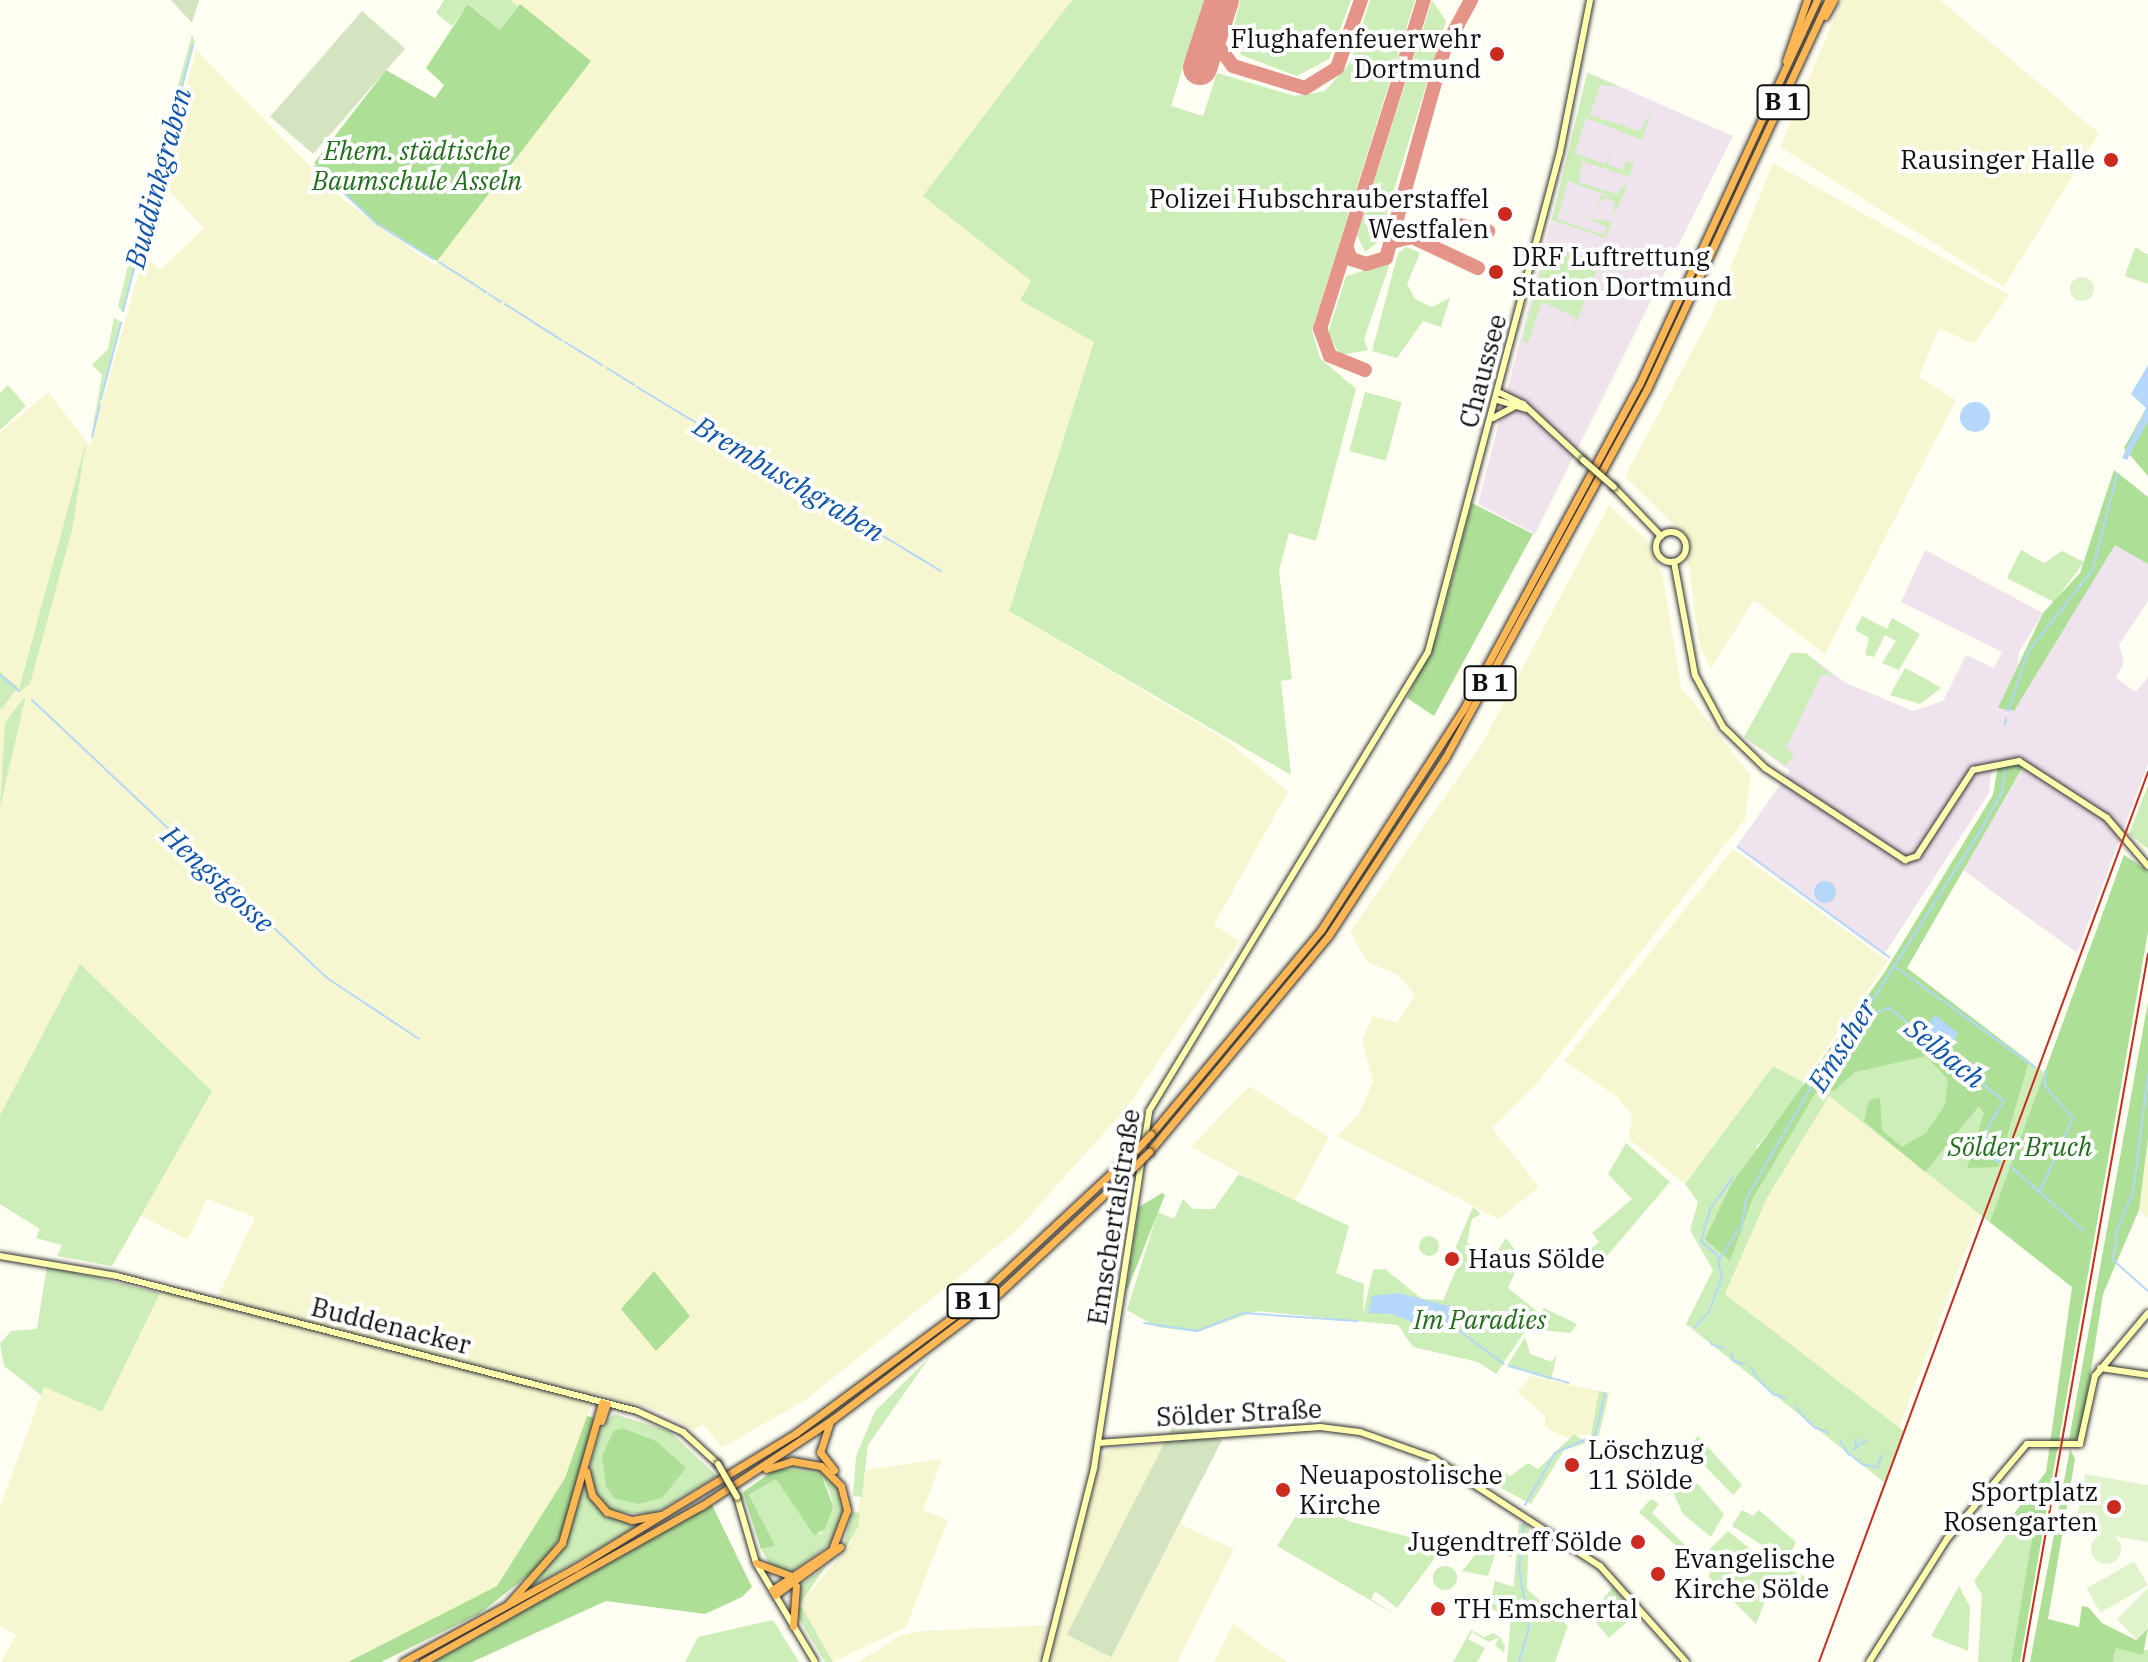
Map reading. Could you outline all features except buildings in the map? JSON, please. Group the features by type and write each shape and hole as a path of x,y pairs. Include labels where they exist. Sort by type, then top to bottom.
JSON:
{"highway":[{"path":"1778,90 1807,0"},
{"name":"B 1","path":"403,1662 501,1610 670,1512 919,1344 1151,1134 1321,930 1455,724 1639,385 1817,0"},
{"name":"B 1","path":"423,1662 752,1474 833,1419 999,1293 1149,1152 1329,935 1445,758 1628,425 1828,0"},
{"path":"1812,38 1834,0"},
{"path":"605,1403 587,1462 594,1499 622,1519 670,1512"},
{"path":"501,1610 562,1543 605,1403"},
{"path":"773,1592 795,1581 835,1553 850,1524 849,1490 820,1452 833,1419"},
{"path":"752,1474 810,1462 845,1492 840,1539 795,1581 793,1626"},
{"path":"756,1563 795,1581"}],"main road":[{"name":"Chaussee","path":"1403,698 1433,637 1498,396 1590,0"},
{"path":"1498,396 1515,407 1526,409"},
{"path":"1498,396 1526,409 1614,487 1661,536"},
{"path":"1491,421 1515,407"},
{"path":"1661,536 1674,532 1685,541 1684,556 1674,562"},
{"path":"1661,536 1658,554 1674,562"},
{"path":"1674,562 1699,688 1732,738 1781,778 1909,861 1973,770 2023,762 2107,818 2148,866"},
{"name":"Emschertalstraße","path":"1045,1662 1098,1443 1149,1111 1403,698"},
{"name":"Buddenacker","path":"0,1256 117,1276 605,1403 676,1427 718,1464 737,1497 756,1563 815,1662"},
{"path":"1869,1662 1947,1539 2027,1444 2080,1444 2100,1368 2148,1313"},
{"path":"2100,1368 2148,1375"},
{"name":"Sölder Straße","path":"1098,1443 1320,1427 1360,1432 1436,1459 1600,1566 1686,1662"}],"shaded area":[{"path":"1589,73 1733,136 1535,534 1478,504"},
{"path":"2115,544 2148,564 2148,601 2119,645 2124,662 2116,678 2136,692 2148,677 2148,764 2077,953 1963,870 2024,766 1992,767 1989,793 1884,955 1736,847 1790,771 1744,737 1791,653 1806,653 1846,683 1913,711 1943,701 1966,655 1994,668 2002,652 1901,602 1925,550 2043,613 2019,652 2014,711"}],"green space":[{"path":"171,0 199,0 192,23"},
{"path":"444,0 510,0 518,6 500,30 469,4 452,26 436,13"},
{"path":"510,0 1072,0 1012,82 1031,282 1020,299 1094,342 1009,611 1228,741 1288,792 1214,925 1240,941 1128,1106 1017,1230 807,1399 722,1448 703,1424 694,1430 663,1412 596,1394 565,1478 497,1586 348,1662 1,1662 16,1635 0,1625 0,1507 44,1387 102,1412 162,1288 216,1301 255,1217 207,1199 188,1240 140,1215 212,1091 80,965 0,1115 0,708 18,687 0,672 0,433 48,392 90,446 144,254 160,270 204,228 161,183 196,50 345,201 435,265 563,38"},
{"path":"1072,0 1204,0 1171,106 1203,116 1217,73 1295,96 1325,91 1350,63 1370,0 1415,0 1312,331 1320,358 1356,389 1316,541 1289,533 1279,571 1292,679 1281,681 1291,775 1009,611 1094,342 1020,300 1031,281 923,196"},
{"path":"1240,0 1351,0 1329,59 1297,76 1241,55 1232,35"},
{"path":"1432,0 1446,21 1378,242 1365,252 1357,235"},
{"path":"1842,0 1940,0 2099,133 2004,287 1780,147"},
{"name":"Ehem. städtische Baumschule Asseln","path":"468,4 500,30 520,4 591,61 437,261 374,221 314,163 386,70 435,98 444,85 426,68"},
{"path":"362,11 405,48 313,154 270,117"},
{"path":"192,35 195,42 123,313 118,306"},
{"path":"1587,73 1620,87 1600,85 1590,115 1640,131 1651,111 1642,140 1586,118 1575,153 1605,164 1611,154 1608,165 1623,170 1626,161 1634,164 1629,177 1582,161 1579,182 1616,194 1628,182 1622,198 1612,217 1615,202 1604,198 1597,207 1601,195 1609,196 1568,181 1560,210 1582,217 1560,211 1557,219 1604,235 1607,227 1586,218 1612,222 1606,238 1552,220"},
{"path":"1773,163 2009,295 1974,344 1939,328 1919,377 1956,400 1825,654 1754,600 1711,668 1700,647 1684,535 1625,476 1712,314"},
{"path":"1548,243 1600,263 1574,328 1576,317 1542,302 1528,343 1522,341"},
{"path":"1406,247 1420,253 1407,284 1415,299 1432,307 1450,298 1441,327 1423,321 1397,358 1372,351 1398,253"},
{"path":"2135,247 2148,255 2148,284 2125,276"},
{"path":"1390,263 1364,339 1368,350 1340,355 1328,333 1346,276"},
{"path":"2082,277 2091,280 2094,289 2091,298 2082,301 2073,298 2070,289 2073,280"},
{"path":"114,318 122,323 91,438 102,375 92,365 108,349"},
{"path":"8,385 26,406 0,430 0,393"},
{"path":"1365,392 1402,402 1386,461 1349,451"},
{"path":"2148,405 2148,476 2124,448"},
{"path":"86,442 72,530 30,684 18,693"},
{"path":"2114,470 2148,497 2148,564 2115,545 2014,711 1998,708 2043,613 2080,573"},
{"path":"1472,503 1533,534 1434,716 1407,698 1437,636"},
{"path":"1609,505 1647,540 1663,577 1681,687 1751,776 1745,819 1538,1082 1492,1128 1539,1187 1499,1219 1337,1136 1359,1114 1373,1081 1362,1041 1373,1016 1397,1023 1415,995 1398,975 1368,962 1350,932 1483,742"},
{"path":"2021,550 2044,563 2062,551 2084,562 2054,602 2007,578"},
{"path":"1862,616 1887,629 1892,618 1920,634 1899,670 1882,663 1896,641 1885,635 1874,657 1865,655 1869,638 1855,630"},
{"path":"1791,653 1806,653 1834,677 1822,674 1786,748 1794,754 1786,766 1744,737"},
{"path":"1905,668 1941,688 1920,704 1890,695"},
{"path":"0,672 18,687 2,709 0,708"},
{"path":"25,696 25,699 0,808 5,723"},
{"path":"2024,765 1907,968 2029,1061 1998,1167 1967,1168 1984,1113 1979,1106 1925,1172 1864,1121 1869,1100 1880,1098 1882,1130 1902,1147 1926,1133 1945,1105 1948,1079 1926,1056 1855,1072 1834,1091 1818,1089 1752,1200 1730,1261 1705,1239 1731,1185 1884,973 1993,795 1998,766"},
{"path":"2148,785 2148,849 2129,834"},
{"path":"1733,849 1888,961 1803,1082 1773,1066 1685,1184 1629,1139 1632,1115 1616,1096 1564,1061"},
{"name":"Sölder Bruch","path":"2124,855 2148,871 2072,1287 1829,1096 1767,1198 1725,1294 1905,1432 1885,1483 1686,1324 1713,1270 1690,1230 1698,1202 1685,1184 1773,1066 1803,1082 1802,1091 1757,1146 1750,1217 1752,1200 1818,1089 1907,969 2045,1073"},
{"path":"2124,855 2148,871 2148,932 2020,1662 2011,1662 2032,1537 2009,1520 2046,1472 2072,1287 1990,1222"},
{"path":"80,964 212,1091 112,1266 57,1256 62,1245 36,1238 40,1229 0,1204 0,1115"},
{"path":"2148,1002 2148,1138 2139,1210 2103,1294 2081,1434 2068,1445"},
{"path":"1249,1086 1329,1137 1294,1202 1191,1147"},
{"path":"1829,1096 1979,1214 1899,1428 1725,1294 1767,1198"},
{"path":"2148,1138 2148,1218 2139,1210"},
{"path":"1626,1143 1670,1182 1601,1263 1588,1251 1599,1242 1592,1233 1632,1199 1608,1174"},
{"name":"Im Paradies","path":"1239,1174 1349,1226 1336,1273 1364,1284 1363,1314 1373,1270 1385,1269 1422,1299 1443,1300 1462,1256 1452,1256 1473,1207 1481,1214 1472,1219 1467,1243 1510,1266 1515,1255 1498,1250 1506,1238 1521,1258 1508,1288 1538,1312 1496,1374 1478,1362 1413,1347 1398,1325 1257,1311 1197,1332 1157,1327 1127,1310 1158,1212 1174,1219 1183,1199 1193,1209 1214,1209"},
{"path":"1162,1193 1165,1195 1126,1293 1139,1207"},
{"path":"1429,1236 1436,1239 1439,1246 1436,1253 1429,1256 1422,1253 1419,1246 1422,1239"},
{"path":"47,1266 160,1293 102,1412 44,1387 41,1395 4,1366 0,1344 11,1331 37,1329"},
{"path":"654,1271 690,1316 656,1351 621,1309"},
{"path":"1544,1308 1577,1324 1571,1333 1531,1329"},
{"path":"1525,1337 1530,1354 1552,1362 1557,1354 1551,1380 1507,1366"},
{"path":"929,1358 868,1445 862,1497 853,1496 856,1456 875,1411"},
{"path":"1531,1376 1599,1391 1591,1434 1566,1438 1545,1427 1545,1416 1517,1392"},
{"path":"1599,1391 1609,1393 1598,1439 1591,1434"},
{"path":"614,1414 669,1431 717,1476 654,1514 612,1512 595,1496 589,1470 600,1429","holes":["623,1428 656,1441 602,1455 614,1430"]},
{"path":"587,1416 595,1418 563,1531 544,1563 479,1614 381,1662 348,1662 497,1586 565,1478"},
{"path":"1177,1417 1222,1440 1111,1657 1067,1635"},
{"path":"623,1428 656,1441 686,1468 662,1498 638,1504 614,1498 606,1486 602,1455 614,1430"},
{"path":"1574,1434 1595,1449 1586,1443 1564,1450 1531,1504 1495,1485 1504,1472 1510,1476 1528,1463 1538,1469"},
{"path":"1698,1436 1742,1485 1733,1495 1703,1464 1693,1465 1704,1452 1692,1443"},
{"path":"1171,1443 1073,1638 1111,1658 1180,1524 1234,1549 1177,1662 1050,1662 1101,1458 1110,1449"},
{"path":"2070,1449 2075,1459 2048,1619 2079,1627 2082,1606 2088,1607 2102,1623 2136,1640 2148,1628 2143,1655 2116,1648 2113,1662 2030,1662"},
{"path":"942,1459 923,1510 948,1520 906,1627 833,1662 800,1604 851,1544 866,1470"},
{"path":"796,1463 822,1470 840,1487 846,1513 836,1540 791,1572 770,1565 761,1549 774,1546 749,1495 777,1478 820,1535 833,1506 830,1493 821,1474 777,1468"},
{"path":"777,1468 821,1474 833,1506 825,1529 814,1535 776,1479 749,1495 775,1546 761,1549 743,1492"},
{"name":"Sportplatz Rosengarten","path":"2085,1474 2148,1485 2148,1542 2075,1530"},
{"path":"583,1479 606,1515 645,1522 530,1588 568,1536"},
{"path":"1682,1479 1698,1484 1724,1514 1711,1537 1683,1514 1671,1488"},
{"path":"1651,1499 1659,1504 1652,1513 1685,1545 1680,1549 1639,1512"},
{"path":"1306,1500 1351,1522 1444,1546 1397,1608 1375,1591 1371,1599 1396,1615 1277,1546"},
{"path":"712,1505 752,1587 742,1597 705,1614 606,1601 472,1662 433,1662"},
{"path":"1742,1510 1753,1516 1759,1510 1796,1542 1787,1561 1732,1526"},
{"path":"852,1512 860,1513 858,1527 841,1556"},
{"path":"1519,1523 1529,1525 1527,1589 1568,1626 1555,1662 1507,1662"},
{"path":"2014,1525 2032,1537 2011,1662 1978,1662 1982,1595 1974,1581"},
{"path":"1728,1531 1764,1560 1815,1580 1806,1599 1767,1596 1756,1624 1708,1576 1716,1563 1706,1553"},
{"path":"2106,1534 2117,1538 2121,1549 2117,1560 2106,1564 2095,1560 2091,1549 2095,1538"},
{"path":"1491,1536 1514,1540 1512,1557 1496,1551 1488,1576 1462,1571"},
{"path":"2134,1561 2148,1585 2100,1613 2086,1589"},
{"path":"826,1566 800,1604 833,1662 825,1662 794,1610 799,1587"},
{"path":"1440,1566 1450,1566 1457,1573 1457,1583 1450,1590 1440,1590 1433,1583 1433,1573"},
{"path":"1495,1581 1515,1587 1510,1620 1489,1607"},
{"path":"1959,1586 1970,1607 1968,1651 1931,1636"},
{"path":"1613,1587 1636,1614 1609,1638 1589,1615"},
{"path":"2148,1588 2148,1627 2136,1639 2117,1619"},
{"path":"773,1620 799,1662 685,1662 698,1637"},
{"path":"1233,1624 1265,1647 1289,1662 1214,1662"},
{"path":"1048,1625 1038,1662 858,1662 900,1636 923,1631"},
{"path":"1471,1630 1484,1637 1493,1633 1500,1637 1505,1647 1504,1653 1495,1645 1499,1637 1489,1642 1472,1632 1468,1639 1485,1648 1477,1662 1453,1662"},
{"path":"2116,1648 2148,1650 2148,1662 2113,1662"}],"water":[{"path":"2148,365 2148,421 2127,460 2122,458 2146,408 2131,394"},
{"path":"1975,402 1981,403 1989,411 1989,423 1981,431 1975,432 1969,431 1961,423 1960,417 1961,411 1969,403"},
{"path":"1825,881 1836,892 1825,903 1814,892"},
{"path":"1935,1015 1958,1033 1947,1055 1923,1031"},
{"path":"1398,1293 1457,1308 1459,1322 1437,1332 1392,1314 1368,1313 1372,1296"}],"waterway":[{"name":"Buddinkgraben","path":"123,311 193,45"},
{"name":"Brembuschgraben","path":"315,166 377,224 433,259"},
{"name":"Brembuschgraben","path":"439,262 486,292"},
{"name":"Brembuschgraben","path":"489,294 501,302"},
{"name":"Brembuschgraben","path":"505,304 561,340"},
{"name":"Buddinkgraben","path":"101,399 121,323"},
{"name":"Brembuschgraben","path":"565,342 602,365"},
{"name":"Brembuschgraben","path":"607,368 634,385"},
{"name":"Brembuschgraben","path":"637,387 941,571"},
{"name":"Buddinkgraben","path":"92,437 100,405"},
{"name":"Emscher","path":"2008,711 2028,652 2093,569 2117,474"},
{"name":"Hengstgosse","path":"0,675 19,691"},
{"name":"Hengstgosse","path":"32,700 327,978 419,1039"},
{"name":"Emscher","path":"2005,725 2006,718"},
{"name":"Emscher","path":"1695,1327 1709,1312 1722,1276 1718,1262 1742,1224 1747,1197 1818,1075 1835,1059 1982,828 2002,792 2005,767"},
{"path":"1738,847 1889,957"},
{"path":"1897,968 2035,1067"},
{"name":"Selbach","path":"1861,1018 1889,1008 2004,1101 1985,1133 1991,1158 2001,1163"},
{"path":"2040,1191 2073,1118 2045,1086 2045,1071"},
{"path":"2115,1235 2133,1192 2148,1075"},
{"name":"Selbach","path":"2010,1166 2084,1231"},
{"path":"1720,1258 1701,1241 1710,1209 1733,1177"},
{"name":"Selbach","path":"2117,1237 2113,1260 2148,1291"},
{"path":"1144,1323 1197,1331 1243,1313 1358,1321"},
{"path":"1454,1327 1504,1364"},
{"path":"1714,1345 1725,1348"},
{"path":"1731,1354 1733,1361"},
{"path":"1734,1361 1744,1364"},
{"path":"1509,1366 1569,1383"},
{"path":"1751,1367 1755,1374"},
{"path":"1756,1375 1765,1387"},
{"path":"1767,1388 1774,1395"},
{"name":"Emscher","path":"1525,1505 1555,1453 1595,1435 1605,1393"},
{"path":"1776,1395 1786,1398"},
{"path":"1796,1407 1807,1421"},
{"path":"1808,1421 1815,1428"},
{"path":"1817,1428 1828,1433"},
{"path":"1856,1438 1856,1449"},
{"path":"1853,1450 1867,1440"},
{"path":"1840,1441 1849,1455"},
{"path":"1877,1468 1882,1455"},
{"path":"1852,1456 1863,1465"},
{"path":"1865,1465 1875,1467"},
{"name":"Emscher","path":"1519,1662 1529,1626 1519,1569 1524,1523"}],"taxiway":[{"path":"1217,16 1218,46 1233,66 1305,88 1337,68 1361,0"},
{"path":"1365,370 1330,356 1320,329 1424,0"},
{"path":"1346,246 1351,259 1366,264 1386,258 1444,50 1471,0"},
{"path":"1423,240 1459,225 1488,231"},
{"path":"1391,242 1412,237 1478,268"}],"runway":[{"path":"1200,68 1222,0"}],"railway":[{"path":"1819,1662 2148,772"},
{"path":"2023,1662 2148,954"}],"place":[{"name":"Flughafenfeuerwehr Dortmund","path":"1497,54"},
{"name":"Rausinger Halle","path":"2111,160"},
{"name":"Polizei Hubschrauberstaffel Westfalen","path":"1505,214"},
{"name":"DRF Luftrettung Station Dortmund","path":"1496,272"},
{"name":"Haus Sölde","path":"1452,1259"},
{"name":"Löschzug 11 Sölde","path":"1572,1465"},
{"name":"Neuapostolische Kirche","path":"1283,1490"},
{"name":"Sportplatz Rosengarten","path":"2114,1507"},
{"name":"Jugendtreff Sölde","path":"1638,1542"},
{"name":"Evangelische Kirche Sölde","path":"1658,1574"},
{"name":"TH Emschertal","path":"1438,1609"}]}
